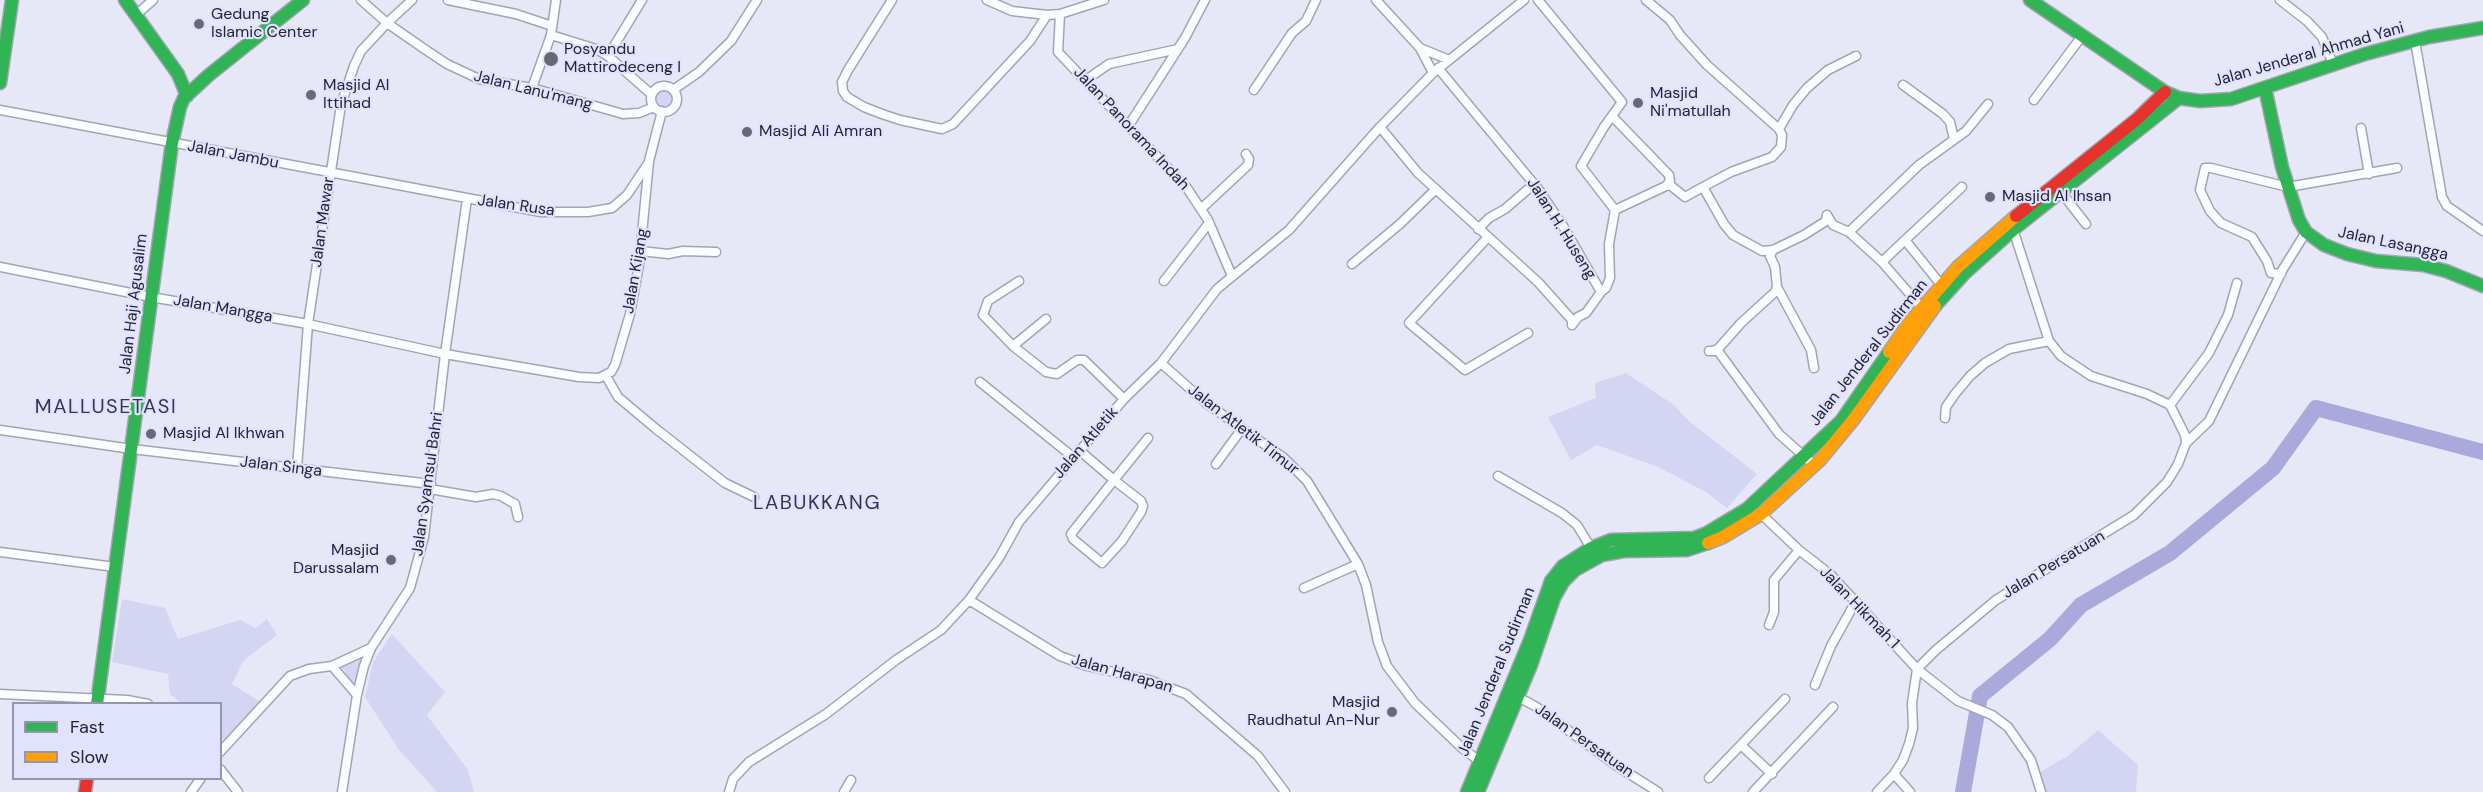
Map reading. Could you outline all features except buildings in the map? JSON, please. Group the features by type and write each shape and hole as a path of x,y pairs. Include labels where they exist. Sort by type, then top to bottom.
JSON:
{"main road":[{"path":"0,83 12,0"},
{"path":"125,0 178,74 187,96"},
{"name":"Jalan Haji Agusalim","path":"97,701 172,143 180,107 201,82 303,0"},
{"name":"Jalan Jenderal Ahmad Yani","path":"2030,0 2164,92 2178,98 2216,101 2231,99 2334,64 2415,41 2483,28"},
{"path":"178,74 201,82"},
{"path":"2265,88 2288,187 2299,220 2306,232"},
{"name":"Jalan Jenderal Sudirman","path":"1513,694 1551,581 1563,566 1591,548 1611,540 1694,538 1707,533 1748,509 1810,461 1922,308 1941,286 2137,119 2164,92"},
{"name":"Jalan Jenderal Sudirman","path":"2012,225 2061,192 2178,98"},
{"name":"Jalan Lasangga","path":"2306,232 2324,245 2339,251 2376,261 2423,265 2464,277 2483,286"},
{"name":"Jalan Jenderal Sudirman","path":"1478,792 1484,765 1554,598 1563,582 1575,570 1602,555 1624,551 1687,550 1723,537 1761,514 1810,461 1853,420 1964,267"},
{"name":"Jalan Jenderal Sudirman","path":"1467,792 1484,765"}],"street":[{"path":"137,14 153,0"},
{"name":"Jalan Lanu'mang","path":"361,0 387,23 465,74 491,82 532,88 623,114 658,109"},
{"name":"Jalan Mawar","path":"297,468 308,324 340,105 361,51 412,0"},
{"path":"448,0 516,14 596,49 608,56 651,94 651,101 658,109 670,110 676,104 677,96 673,90 661,86 651,94"},
{"path":"532,88 551,30 556,0"},
{"path":"608,56 642,0"},
{"path":"673,90 699,72 731,41 757,0"},
{"path":"892,0 848,70 842,82 843,91 856,102 882,114 942,129 953,124 1030,41 1047,15"},
{"path":"987,0 1012,11 1047,15 1060,14 1104,0"},
{"path":"1129,125 1178,49 1205,0"},
{"path":"1254,90 1292,33 1306,21 1316,0"},
{"path":"1376,0 1420,48 1447,59"},
{"name":"Jalan Atletik","path":"729,792 733,779 748,762 826,714 896,660 941,630 969,600 999,558 1019,522 1124,399 1161,363 1207,301 1232,276 1289,230 1380,127 1435,70 1524,0"},
{"path":"1538,0 1622,102 1612,116 1581,168 1615,210 1666,186 1670,181 1669,175 1612,116"},
{"path":"1646,0 1670,20 1680,35 1707,65 1779,129 1782,135 1782,142 1776,153 1768,159 1731,172 1685,197 1670,185 1666,186"},
{"path":"2280,0 2307,21 2322,37 2334,64"},
{"name":"Jalan Panorama Indah","path":"1060,14 1058,52 1187,188 1209,223 1232,276"},
{"path":"2034,100 2082,36"},
{"path":"2415,41 2442,197 2446,206 2483,231"},
{"name":"Jalan H. Huseng","path":"1420,48 1435,70 1534,184 1563,226 1601,292 1606,288 1610,278 1609,244 1615,210"},
{"path":"1086,80 1108,64 1178,49"},
{"path":"1779,129 1807,87 1828,70 1856,56"},
{"path":"1903,85 1943,114 1950,122 1954,139"},
{"path":"1849,232 1919,165 1966,131 1988,104"},
{"path":"649,161 658,109"},
{"name":"Jalan Jambu","path":"0,110 467,199"},
{"path":"1380,127 1418,173 1538,282 1572,320 1572,325 1578,317 1586,313 1601,292"},
{"path":"2361,128 2369,174"},
{"path":"1201,209 1248,165 1249,159 1246,154"},
{"name":"Jalan Rusa","path":"467,199 541,212 588,212 612,208 627,195 649,161"},
{"name":"Jalan Kijang","path":"606,376 615,365 630,314 641,252 649,161"},
{"path":"2280,274 2271,273 2267,261 2252,237 2217,220 2210,211 2200,186 2205,168 2288,187 2397,168"},
{"path":"1478,229 1534,184"},
{"path":"1703,187 1724,224 1733,235 1762,251 1773,250 1826,221 1827,215 1833,225 1849,232 1882,262 1922,308"},
{"path":"1882,262 1962,188"},
{"path":"1352,264 1400,224 1436,189"},
{"path":"2061,192 2086,224"},
{"name":"Jalan Syamsul Bahri","path":"342,792 357,695 371,648 410,588 424,537 445,354 467,199"},
{"path":"1164,281 1209,223"},
{"path":"2012,225 2049,341 2067,362 2091,376 2147,394 2170,405 2185,435 2186,443"},
{"path":"2186,443 2209,421 2280,274 2306,232"},
{"path":"1488,237 1409,323 1466,370 1528,333"},
{"path":"1905,240 1941,286"},
{"path":"1773,250 1770,256 1775,267 1777,287 1811,350 1814,368"},
{"path":"641,252 668,254 683,251 716,252"},
{"name":"Jalan Mangga","path":"0,267 151,297 308,324 445,354"},
{"path":"1019,281 988,301 982,312 1013,346 1036,366 1053,375 1058,374 1077,360 1084,360 1124,399"},
{"path":"2170,405 2209,353 2228,315 2237,283"},
{"path":"1777,287 1775,292 1741,323 1718,349 1709,351 1718,351 1779,434 1810,461"},
{"path":"1013,346 1046,319"},
{"path":"1945,417 1946,407 1955,394 1985,363 2009,349 2049,341"},
{"path":"445,354 579,377 606,376 618,397 655,428 725,483 754,497"},
{"name":"Jalan Atletik Timur","path":"1161,363 1206,403 1241,430 1284,458 1307,481 1358,564 1366,585 1378,642 1387,666 1415,703 1462,748 1484,765"},
{"path":"980,382 1076,454 1114,480 1141,501 1143,510 1122,541 1104,562 1099,563 1073,539 1071,534 1114,480 1148,438"},
{"name":"Jalan Singa","path":"0,430 132,449 431,486 476,497 493,494 515,504 518,517"},
{"path":"1216,464 1241,430"},
{"name":"Jalan Persatuan","path":"1917,669 1936,650 1996,600 2134,515 2160,490 2178,464 2186,443"},
{"path":"1498,476 1562,513 1577,525 1591,548"},
{"name":"Jalan Hikmah 1","path":"1761,514 1799,550 1831,575 1917,669 1958,701 1992,716 2008,727 2025,748 2036,770 2042,792"},
{"path":"1769,625 1774,612 1774,580 1799,550"},
{"path":"0,552 115,567"},
{"path":"1304,588 1358,564"},
{"name":"Jalan Harapan","path":"969,600 1060,656 1087,666 1149,680 1186,694 1258,756 1285,792"},
{"path":"1815,685 1831,646 1856,601"},
{"path":"222,750 290,676 309,669 332,666 371,648"},
{"path":"332,666 357,695"},
{"path":"1877,792 1894,774 1903,760 1913,728 1912,703 1917,669"},
{"path":"0,694 114,702"},
{"name":"Jalan Persatuan","path":"1513,694 1535,706 1617,766 1658,792"},
{"path":"1709,778 1785,699"},
{"path":"1753,792 1833,707"},
{"path":"1742,745 1772,774"},
{"path":"222,772 238,792"},
{"path":"1894,774 1910,792"},
{"path":"844,792 851,780"}],"shaded area":[{"path":"664,89 671,92 674,99 671,106 664,109 657,106 654,99 657,92"},
{"path":"1626,373 1674,405 1690,422 1757,474 1727,508 1706,492 1658,467 1597,445 1571,460 1548,417 1596,398 1595,383"},
{"path":"122,599 165,608 178,639 240,620 256,628 267,619 277,635 243,661 232,684 261,702 226,741 222,738 222,702 180,702 170,694 168,674 112,662"},
{"path":"392,634 445,692 427,715 468,770 474,792 437,792 399,750 365,697 373,662"},
{"path":"366,654 356,688 341,666"},
{"path":"2098,730 2138,765 2136,792 2046,792 2040,772 2069,755"}],"waterway":[{"path":"1963,792 1980,696 2050,639 2081,605 2170,553 2273,468 2316,408 2483,452"}],"traffic: fast":[{"path":"0,83 12,0"},
{"path":"125,0 178,74 187,96"},
{"path":"97,702 172,143 180,107 184,98 209,75 303,0"},
{"path":"2030,0 2165,92 2179,98 2200,101 2231,99 2365,54 2429,37 2483,28"},
{"path":"2265,88 2282,167 2299,220 2306,232 2324,245 2347,254 2376,261 2423,265 2446,271 2483,286"},
{"path":"1935,306 1965,273 2014,229 2179,98"},
{"path":"1467,792 1530,640 1551,581 1563,566 1591,548 1611,540 1694,538 1707,533 1747,509 1841,421 1889,352"},
{"path":"1478,792 1531,665 1554,598 1563,582 1575,570 1602,555 1624,551 1687,550 1708,543"}],"traffic: slow":[{"path":"1889,352 1909,323 1958,267 2016,216"},
{"path":"1708,543 1723,537 1761,514 1820,460 1853,420 1935,306"}],"traffic: jam":[{"path":"2016,216 2137,119 2165,92"},
{"path":"85,792 87,780"}],"place":[{"name":"Gedung Islamic Center","path":"199,24"},
{"name":"Posyandu Mattirodeceng I","path":"551,59"},
{"name":"Masjid Al Ittihad","path":"311,95"},
{"name":"Masjid Ni'matullah","path":"1638,103"},
{"name":"Masjid Ali Amran","path":"747,132"},
{"name":"Masjid Al Ihsan","path":"1990,197"},
{"name":"Masjid Al Ikhwan","path":"151,434"},
{"name":"Masjid Darussalam","path":"391,560"},
{"name":"Masjid Raudhatul An-Nur","path":"1392,712"}],"district":[{"name":"MALLUSETASI","path":"106,408"},
{"name":"LABUKKANG","path":"817,504"}]}
